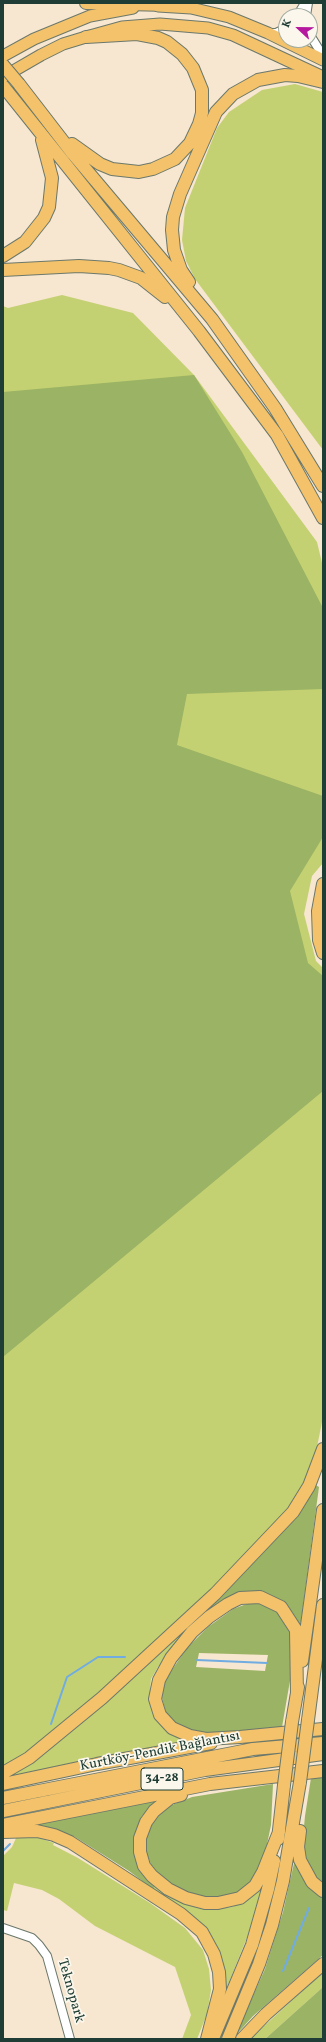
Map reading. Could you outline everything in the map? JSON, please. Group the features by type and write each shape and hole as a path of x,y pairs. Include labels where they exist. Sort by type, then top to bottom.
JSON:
{"highway":[{"path":"86,3 167,6"},
{"path":"56,131 100,164 126,172 139,172 164,165 175,159 190,143 199,124 202,102 198,78 188,60 174,47 158,38 137,34 86,36"},
{"path":"3,65 212,319"},
{"path":"323,82 298,76 285,75 258,80 242,87 223,102 211,120 180,194 173,217 172,230 174,250 182,270 212,319 275,408 323,486"},
{"path":"6,90 199,330 277,435 323,518"},
{"path":"3,256 25,242 44,218 49,207 52,192 52,178 48,159 39,131"},
{"path":"3,270 96,266 119,270 141,278 160,292 199,330"},
{"path":"323,884 319,899 318,918 319,940 323,953"},
{"path":"3,1772 29,1758 102,1698 215,1594 293,1512 309,1486 323,1449"},
{"path":"213,2039 252,1945 268,1889 279,1832 292,1722 323,1510"},
{"path":"297,1694 296,1630 281,1607 260,1597 250,1597 240,1598 228,1604 209,1617 192,1632 171,1658 159,1680 155,1699 160,1715 172,1728 190,1736 206,1739 323,1729"},
{"path":"228,2039 259,1964 272,1925 283,1881 300,1782 323,1605"},
{"path":"311,1697 323,1654"},
{"path":"3,1784 97,1764 240,1737"},
{"name":"Kurtköy-Pendik Bağlantısı","path":"3,1798 253,1749 323,1743"},
{"name":"Kurtköy-Pendik Bağlantısı","path":"3,1811 204,1770 323,1754"},
{"path":"3,1825 210,1784 323,1771"},
{"path":"300,1782 301,1817 298,1847 300,1860 312,1882 323,1891"},
{"path":"210,1784 170,1798 154,1811 146,1822 140,1838 140,1852 144,1866 152,1876 168,1889 186,1898 205,1903 218,1903 240,1898 255,1886 264,1872 279,1832"},
{"path":"3,1832 37,1831 54,1835 70,1842 181,1914 202,1932 214,1954 219,1972 220,1989 206,2039"},
{"path":"242,2039 266,2014 323,1964"}],"main road":[{"path":"3,56 34,39 90,16 129,8 167,6 216,14 248,24 323,60"},
{"path":"3,77 63,44 86,36 122,27 174,24 208,28 254,44 323,77"}],"street":[{"path":"268,33 278,32"},
{"name":"Teknopark","path":"3,1928 32,1938 43,1949 51,1965 70,2039"}],"green space":[{"path":"295,84 323,92 323,450 195,279 186,261 182,240 185,208 217,128 229,112 262,90"},
{"path":"62,295 133,313 194,375 317,542 323,567 323,863 312,876 304,914 316,961 323,968 323,1417 315,1457 308,1478 284,1516 178,1623 93,1699 24,1754 3,1768 3,306 8,308"},
{"path":"194,375 242,452 323,608 323,689 187,694 177,745 323,796 323,837 290,891 308,963 323,976 323,1091 3,1357 3,392"},
{"path":"314,1484 319,1487 300,1628 292,1612 282,1601 261,1591 232,1595 210,1609 187,1629 186,1626"},
{"path":"252,1602 264,1604 281,1615 292,1631 292,1669 282,1727 233,1733 192,1733 177,1725 166,1713 162,1698 165,1680 187,1648 208,1627 233,1609","holes":["199,1653 268,1655 265,1671 196,1667"]},
{"path":"186,1626 187,1629 158,1667 151,1679 150,1691 151,1701 189,1742 3,1779"},
{"path":"323,1777 323,1887 304,1859 302,1848 311,1778"},
{"path":"273,1784 271,1825 265,1854 256,1877 246,1889 228,1899 204,1899 186,1893 163,1880 152,1867 146,1852 147,1834 155,1818 167,1807 192,1797"},
{"path":"160,1798 142,1816 136,1832 135,1846 155,1886 153,1889 129,1871 75,1837 57,1830 29,1825"},
{"path":"16,1838 39,1838 54,1843 53,1845 78,1858 150,1903 185,1928 203,1950 209,1969 211,1990 207,2014 197,2039 182,2039 191,2015 175,1967 95,1926 59,1899 42,1890 14,1883 7,1911 3,1910 3,1856 12,1847"},
{"path":"295,1859 323,1895 323,1955 253,2016 235,2036 265,1969 283,1912"},
{"path":"263,1885 248,1935 225,1992 214,1944 153,1889 155,1886 177,1900 202,1908 216,1909 232,1907 240,1903"},
{"path":"323,1972 323,1987 265,2039 250,2039"},
{"path":"323,1987 323,2039 265,2039"}],"waterway":[{"path":"51,1724 67,1677 98,1657 125,1657"},
{"path":"197,1660 267,1663"},
{"path":"3,1851 10,1844"},
{"path":"283,1971 309,1908"}]}
